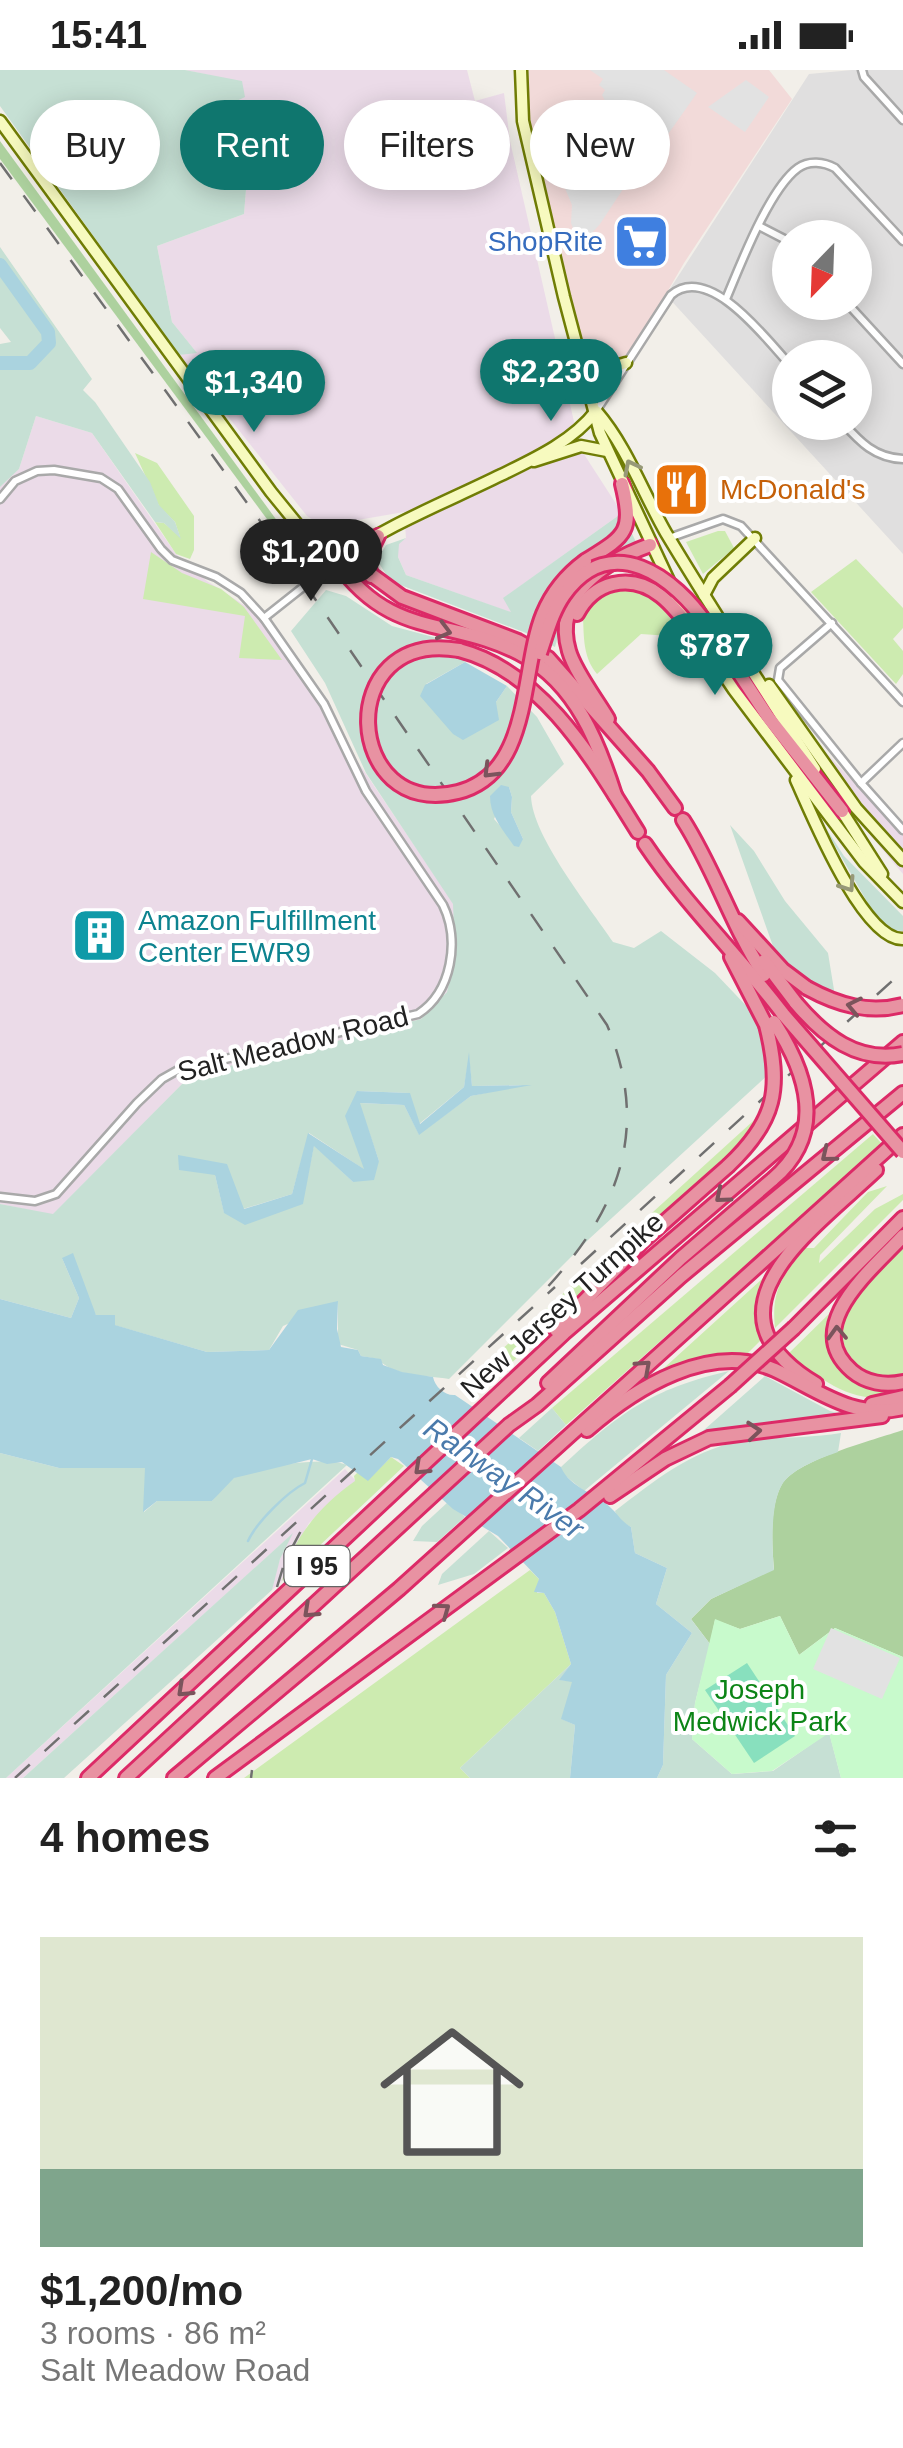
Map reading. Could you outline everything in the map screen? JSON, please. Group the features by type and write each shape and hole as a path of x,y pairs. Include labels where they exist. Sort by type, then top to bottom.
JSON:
{"highway":[{"path":"520,715 543,614 556,589 625,530 628,514 622,484"},
{"path":"371,576 368,555 378,536"},
{"path":"622,743 572,659 567,643 568,618 576,598 609,562 650,545"},
{"path":"336,561 361,567 413,602 538,651 566,675 648,771 707,857 781,1015 798,1063 806,1105 800,1144 789,1164 681,1258 534,1403"},
{"path":"336,561 350,583 395,614 512,650 541,667 566,693 595,738 615,795"},
{"path":"842,810 768,717 684,594 656,572 623,564 594,570 574,583 556,607 520,715 499,763 469,788 425,794 387,773 367,734 367,709 374,688 389,668 415,652 439,648 458,650 501,666 531,689 569,732 642,838 707,922 754,974 781,1015 903,1152"},
{"path":"583,674 572,640 575,617 592,594 612,584 636,583 658,593 702,644"},
{"path":"734,918 783,970 807,988 862,1009 903,1004"},
{"path":"707,922 745,981 903,1140"},
{"path":"781,1015 871,1055 903,1054"},
{"path":"560,1331 623,1260 754,1141 771,1107 781,1015"},
{"name":"New Jersey Turnpike","path":"88,1778 543,1353 560,1331 903,1042"},
{"name":"New Jersey Turnpike","path":"126,1778 509,1425 693,1266 903,1093"},
{"path":"903,1140 781,1262 768,1284 762,1308 774,1347 808,1379 836,1395 863,1403 903,1397"},
{"path":"576,1435 903,1140"},
{"path":"215,1778 629,1477 794,1328 903,1218"},
{"path":"903,1236 842,1303 834,1332 840,1354 853,1372 885,1384 903,1382"},
{"path":"576,1435 650,1386 692,1368 724,1362 741,1361 774,1370 848,1408 877,1412 903,1408"},
{"path":"629,1477 709,1438 860,1422 903,1408"},
{"name":"I 95","path":"174,1778 576,1435"}],"main road":[{"path":"521,70 523,121 575,340 607,451 650,545 702,644 864,862 903,902"},
{"path":"0,121 272,492 299,527 336,561 528,462 572,434 596,411"},
{"path":"575,340 594,366 613,369 626,363"},
{"path":"596,411 612,429 704,596 894,892"},
{"path":"528,462 581,446 607,451"},
{"path":"650,545 669,538"},
{"path":"704,596 713,578 755,538"},
{"path":"745,659 764,678 856,808 903,860"},
{"path":"788,761 839,872 884,932 894,939 903,938"}],"street":[{"path":"862,70 863,76 903,120"},
{"path":"726,299 759,226 800,167 820,163 839,171 903,241"},
{"path":"759,226 772,233"},
{"path":"596,411 676,290 691,286 726,299 772,346"},
{"path":"863,320 903,364"},
{"path":"861,440 884,457 903,459"},
{"name":"Salt Meadow Road","path":"0,499 15,481 37,470 82,473 105,480 121,493 166,555 234,587 264,618 324,704 366,791 446,910 451,948 442,988 432,1003 412,1016 178,1070 162,1079 137,1103 60,1191 40,1200 0,1197"},
{"path":"669,538 726,519 738,523 903,702"},
{"path":"264,618 336,561"},
{"path":"832,622 780,668 778,680 903,830"},
{"path":"861,784 903,744"}],"shaded area":[{"path":"185,70 467,70 475,100 344,100 344,190 510,190 510,141 580,448 622,513 504,598 512,613 406,575 398,557 398,544 406,538 404,512 323,526 307,516 179,355 196,352 172,322 157,246 244,214 246,190 324,190 324,100 230,100 242,82"},
{"path":"521,70 769,70 792,99 684,263 626,363 602,370 575,339 539,190 670,190 670,100 530,100 530,150 523,121"},
{"path":"590,70 664,70 697,93 670,131 670,100 605,100 605,90 599,85 603,79"},
{"path":"903,70 903,554 799,440 872,440 872,340 772,340 772,411 666,295 809,74"},
{"path":"746,80 769,97 745,132 708,107"},
{"path":"504,93 505,100 479,100"},
{"path":"566,190 622,190 585,241 571,223 572,205"},
{"path":"36,416 92,433 176,554 207,581 250,609 274,638 454,904 455,956 447,992 421,1019 192,1074 53,1215 0,1204 0,487 19,469"},
{"path":"811,737 903,834 903,874 871,836 808,739"},
{"path":"345,1469 356,1481 309,1523 282,1581 272,1590 275,1571 290,1536 23,1778 6,1778"},
{"path":"831,1628 900,1658 882,1699 813,1669"}],"green space":[{"path":"0,70 185,70 242,81 245,97 239,100 180,100 180,190 246,190 244,214 157,246 172,322 197,353 179,355 60,190 160,190 160,100 30,100 30,148 0,106"},
{"path":"0,141 30,182 30,190 36,190 286,533 281,538 0,159"},
{"path":"0,247 92,379 83,390 150,482 159,505 175,522 181,539 164,523 155,522 92,433 36,416 19,469 0,487 0,344 11,342 0,328"},
{"path":"135,453 157,463 194,516 194,550 190,559 176,554 155,522 164,523 180,537 175,522 159,506"},
{"path":"622,513 636,542 615,551 570,595 555,647 390,581 377,560 386,545 406,538 399,544 398,557 406,575 511,612 503,598"},
{"path":"725,531 734,548 703,574 686,542"},
{"path":"151,552 182,573 221,589 244,607 282,660 239,658 245,616 143,599"},
{"path":"856,559 903,608 903,628 893,639 903,651 903,674 896,684 811,592"},
{"path":"631,588 658,602 684,637 641,634 597,674 587,654 583,617 601,596"},
{"path":"326,590 346,596 392,626 448,641 465,662 426,684 496,702 507,686 537,717 564,764 531,796 541,831 577,891 613,942 634,948 661,931 715,973 755,1015 769,1074 589,1239 449,1379 401,1372 338,1344 338,1302 283,1326 269,1350 207,1352 114,1325 96,1315 62,1258 79,1298 71,1318 0,1299 0,1204 53,1214 192,1074 421,1019 447,992 455,956 453,904 366,773 325,683 291,631","holes":["509,787 511,812 523,839 494,819","469,1058 472,1086 523,1085 471,1096 419,1134 404,1105 359,1103 379,1161 353,1182 314,1145 302,1204 224,1212 215,1175 243,1209 292,1194 309,1133 365,1170 357,1091 409,1093 419,1124 464,1087"]},
{"path":"818,816 844,856 903,916 903,931 888,930 878,921"},
{"path":"730,825 754,851 785,901 828,953 835,996 799,975 774,949"},
{"path":"763,1112 750,1137 481,1393 478,1374 499,1352"},
{"path":"873,1134 882,1144 566,1425 552,1408"},
{"path":"887,1186 820,1255 819,1263 875,1209 903,1194 903,1200 775,1328 780,1285 804,1248 814,1248 868,1192"},
{"path":"903,1248 903,1373 875,1376 859,1369 845,1354 841,1338 844,1321 864,1289"},
{"path":"771,1271 759,1304 764,1337 743,1358 653,1378"},
{"path":"831,1312 839,1359 850,1377 872,1389 903,1391 872,1398 857,1395 827,1382 788,1354"},
{"path":"729,1371 584,1491 562,1473 561,1467 582,1448 638,1406 678,1386"},
{"path":"765,1376 830,1411 856,1418 696,1437"},
{"path":"552,1408 566,1425 538,1451 519,1438"},
{"path":"903,1430 903,1657 835,1628 799,1655 780,1616 740,1629 715,1620 710,1644 691,1619 711,1599 774,1569 773,1515 782,1484 804,1466"},
{"path":"841,1433 838,1452 794,1473 779,1491 773,1525 774,1570 711,1599 691,1619 710,1644 695,1703 692,1739 732,1774 773,1771 829,1732 841,1778 657,1778 663,1765 666,1675 692,1633 656,1604 667,1568 635,1553 631,1527 619,1521 615,1511 673,1469 720,1446"},
{"path":"0,1453 59,1468 146,1468 144,1512 157,1501 212,1501 232,1479 259,1469 309,1462 347,1465 6,1778 0,1778"},
{"path":"391,1457 404,1466 282,1581 292,1551 319,1512 355,1481 358,1472 368,1480"},
{"path":"448,1502 465,1517 437,1542 413,1541 422,1526"},
{"path":"489,1531 508,1548 474,1574 438,1585 442,1574"},
{"path":"293,1533 280,1559 272,1590 64,1778 23,1778"},
{"path":"530,1570 539,1579 537,1593 544,1593 555,1612 571,1664 460,1768 470,1778 244,1778"},
{"name":"Joseph Medwick Park","path":"780,1616 799,1655 835,1628 903,1657 903,1778 841,1778 829,1733 772,1771 732,1774 692,1739 695,1703 715,1619 740,1629"},
{"path":"747,1663 795,1736 754,1763 705,1690"},
{"path":"571,1664 560,1680 573,1681 562,1719 575,1725 570,1778 470,1778 460,1768"}],"water":[{"path":"465,662 507,686 496,702 499,720 463,740 420,696 425,685"},
{"path":"501,785 509,787 512,797 511,812 523,839 519,847 514,846 492,810 490,796"},
{"path":"469,1052 472,1086 532,1085 471,1096 419,1135 404,1105 360,1103 379,1161 374,1180 353,1182 314,1146 303,1204 245,1225 224,1213 215,1175 179,1170 178,1155 227,1164 244,1209 292,1194 308,1133 364,1169 345,1116 357,1091 410,1093 420,1124 464,1087"},
{"name":"Rahway River","path":"73,1253 96,1315 115,1315 115,1325 207,1352 269,1350 298,1310 338,1301 341,1347 381,1359 383,1365 402,1372 433,1377 441,1390 455,1395 561,1467 571,1481 607,1504 631,1527 635,1553 667,1568 656,1604 692,1633 666,1675 663,1765 657,1778 570,1778 575,1725 561,1719 572,1682 559,1680 571,1664 555,1612 544,1593 534,1592 539,1579 498,1536 453,1509 398,1459 391,1457 368,1481 342,1462 327,1464 312,1459 234,1478 212,1501 157,1501 143,1512 145,1468 59,1468 0,1453 0,1299 71,1318 79,1298 62,1258"}],"waterway":[{"path":"0,265 48,332 49,343 30,363 0,363"},
{"path":"248,1541 273,1509 305,1483 312,1459"}],"railway":[{"path":"0,163 287,558 607,1025 620,1064 626,1101 626,1136 620,1169 590,1232 542,1293"},
{"path":"581,1264 903,971"},
{"path":"15,1778 555,1287"},
{"path":"277,1587 285,1561 304,1525"},
{"path":"251,1778 252,1770"}],"place":[{"name":"ShopRite","path":"642,241"},
{"name":"McDonald's","path":"681,489"},
{"name":"Amazon Fulfillment Center EWR9","path":"99,936"}]}
